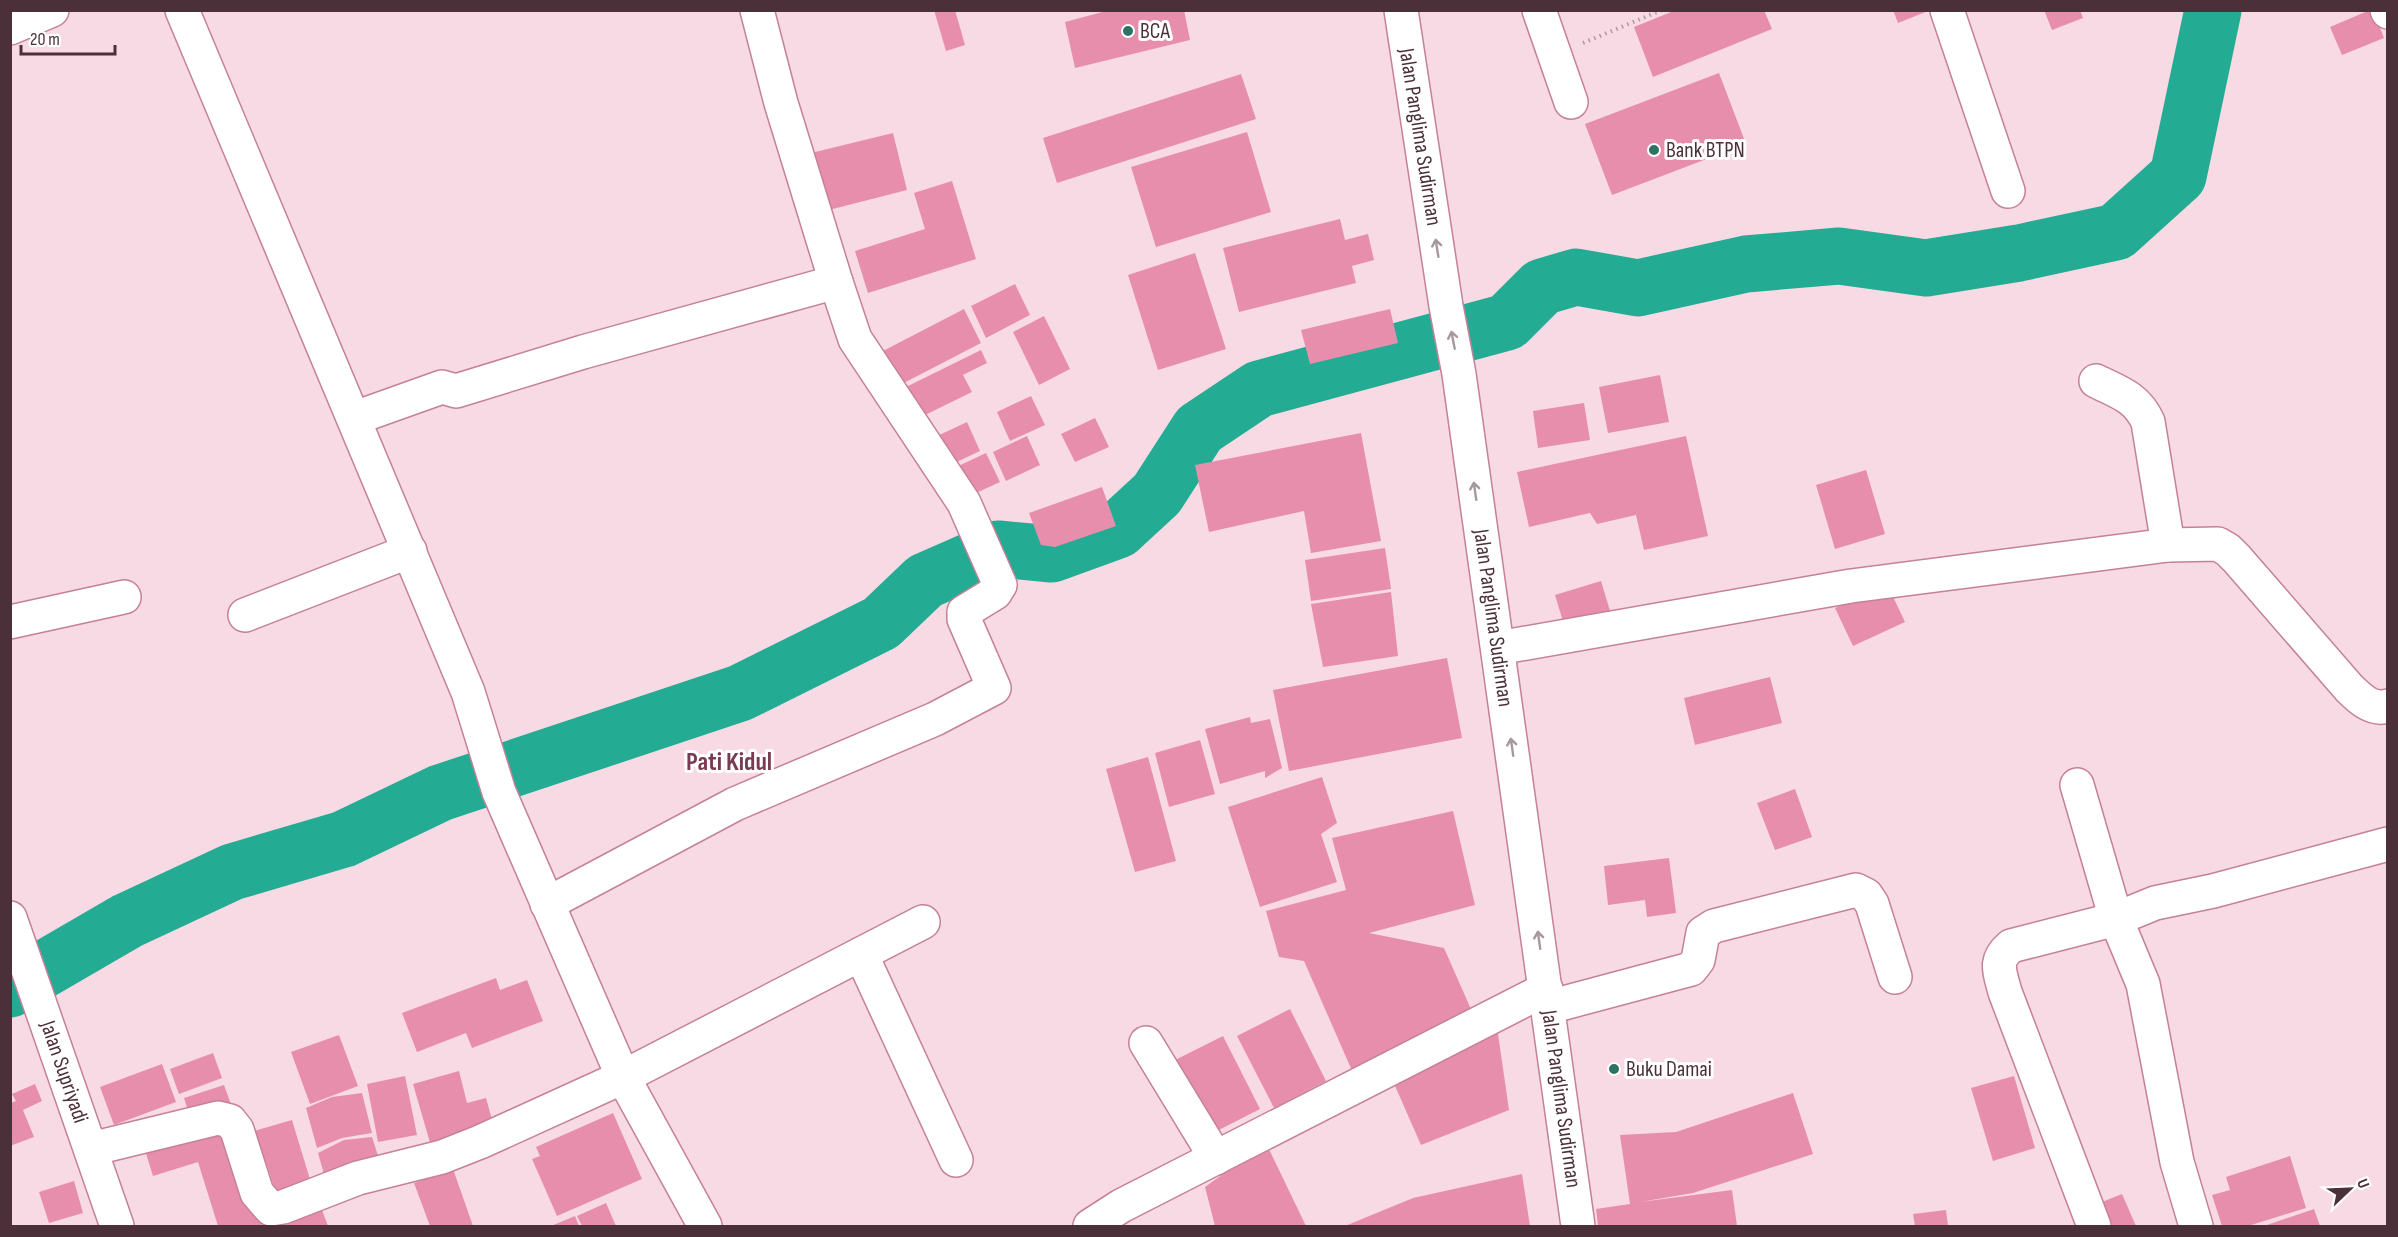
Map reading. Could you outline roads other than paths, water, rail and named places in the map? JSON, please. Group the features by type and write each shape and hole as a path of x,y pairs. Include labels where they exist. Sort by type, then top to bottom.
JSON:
{"street":[{"path":"10,28 52,10"},
{"path":"182,10 468,692 499,792 547,904 622,1077 705,1227"},
{"path":"547,904 735,804 935,718 994,690 994,685 964,619 964,612 996,593 1000,585 972,517 937,459 855,339 781,103 757,10"},
{"name":"Jalan Panglima Sudirman","path":"1401,10 1446,306 1459,374 1578,1227"},
{"path":"1539,10 1571,102"},
{"path":"1947,10 2008,191"},
{"path":"355,418 442,387 456,391 583,352 836,282"},
{"path":"2096,381 2135,401 2148,422 2168,545"},
{"path":"1497,648 1851,586 2168,545 2218,544 2229,550 2349,688 2364,702 2381,708 2388,706"},
{"path":"246,615 410,551"},
{"path":"10,622 124,597"},
{"path":"2077,785 2116,919 2143,984 2177,1162 2196,1227"},
{"path":"2094,1227 2006,992 1998,963 2003,953 2011,946 2116,919 2155,903 2213,891 2388,844"},
{"path":"1090,1227 1123,1216 1216,1158 1547,998 1691,969 1698,960 1703,933 1714,926 1856,890 1866,895 1872,904 1895,977"},
{"name":"Jalan Supriyadi","path":"10,918 117,1227"},
{"path":"91,1149 218,1118 230,1121 237,1130 256,1193 271,1209 283,1207 358,1178 442,1157 622,1077 923,922"},
{"path":"861,954 956,1160"},
{"path":"1146,1043 1216,1158"}],"waterway":[{"path":"10,989 127,921 232,872 344,839 440,793 740,693 881,623 925,581 998,549 1052,554 1118,530 1157,494 1199,429 1259,389 1507,322 1542,287 1576,277 1638,288 1746,264 1839,256 1926,268 2019,253 2116,232 2178,176 2213,10"}],"place":[{"name":"BCA","path":"1128,31"},
{"name":"Bank BTPN","path":"1654,150"},
{"name":"Buku Damai","path":"1614,1069"}],"district":[{"name":"Pati Kidul","path":"729,762"}]}
